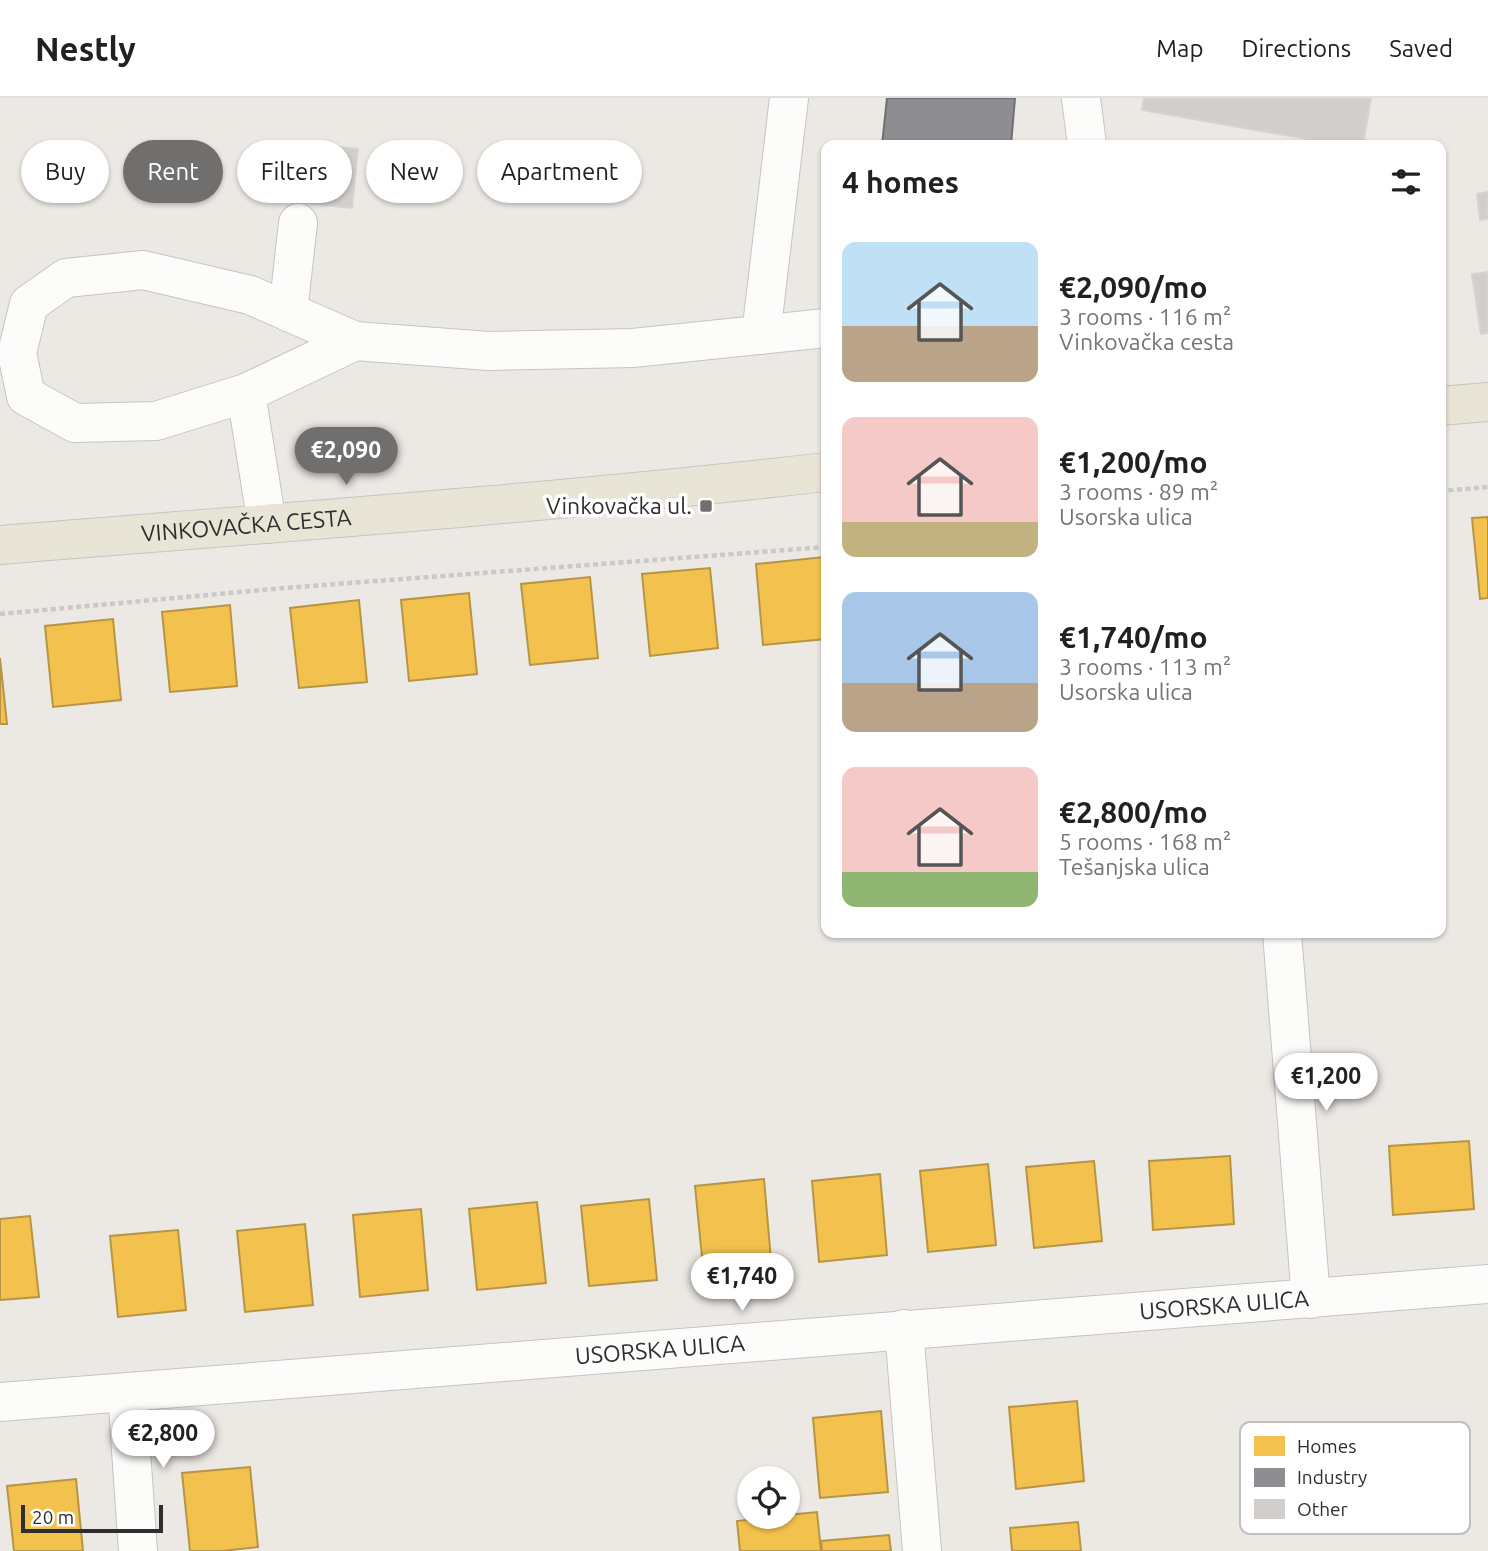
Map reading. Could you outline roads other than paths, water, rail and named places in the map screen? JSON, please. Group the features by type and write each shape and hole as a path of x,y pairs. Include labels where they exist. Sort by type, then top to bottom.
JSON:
{"main road":[{"path":"1446,406 1488,402"},
{"name":"VINKOVAČKA CESTA","path":"0,545 267,524 821,473"}],"street":[{"path":"761,335 789,98"},
{"path":"1081,98 1086,140"},
{"path":"288,312 298,223"},
{"path":"355,341 246,393 156,421 75,423 26,396 17,353 29,304 66,278 143,270 250,295 355,341 502,351 633,348 821,329"},
{"path":"246,393 267,524"},
{"path":"1282,938 1311,1299"},
{"name":"USORSKA ULICA","path":"0,1402 1488,1284"},
{"path":"904,1329 922,1551"},
{"path":"127,1393 138,1551"}],"place":[{"name":"Vinkovačka ul.","path":"706,506"}]}
